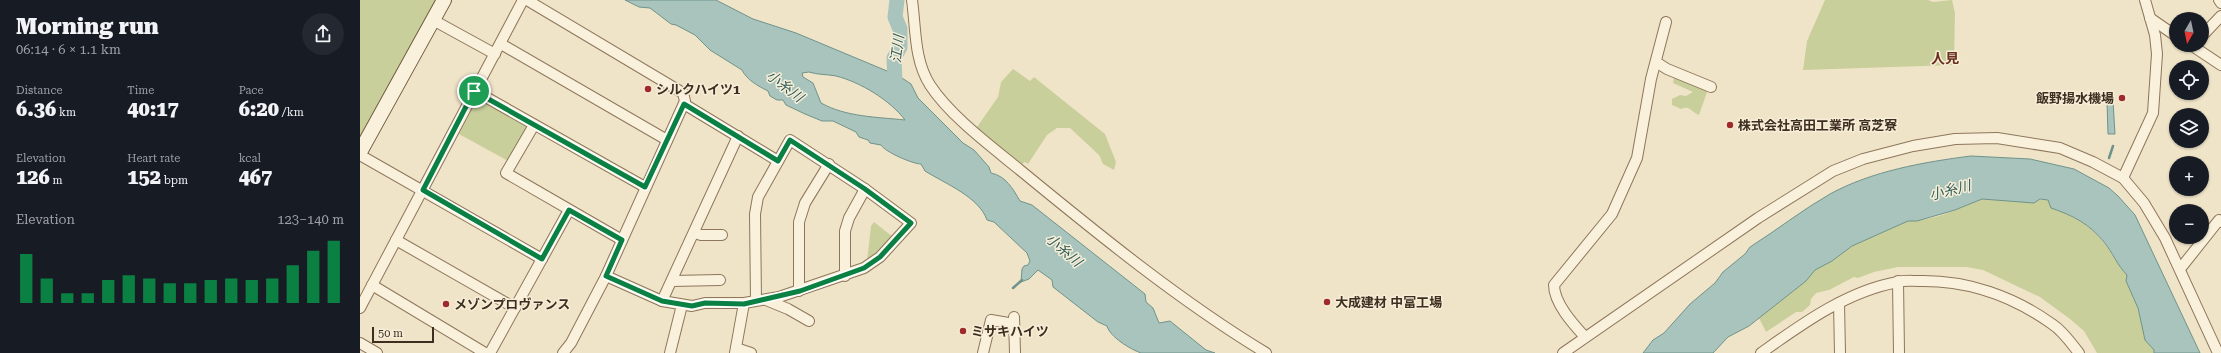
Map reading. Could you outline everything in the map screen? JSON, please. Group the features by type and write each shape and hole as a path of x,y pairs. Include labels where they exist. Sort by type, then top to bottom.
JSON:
{"street":[{"path":"444,0 360,154 542,259"},
{"path":"360,308 523,0"},
{"path":"528,0 683,93 684,104 645,187 606,276 571,343 563,353"},
{"path":"912,0 920,64 931,85 955,113 1068,209 1181,296 1266,353"},
{"path":"2123,178 2152,113 2157,54 2145,0"},
{"path":"2209,29 2221,16"},
{"path":"2150,18 2169,31"},
{"path":"433,20 495,54"},
{"path":"1585,337 1575,326 1554,293 1554,285 1595,236 1615,207 1637,158 1656,62 1666,22"},
{"path":"501,44 667,140"},
{"path":"2202,52 2221,65"},
{"path":"1656,62 1667,69 1711,87"},
{"path":"474,91 645,187"},
{"path":"684,104 778,161"},
{"path":"534,125 506,173 622,240"},
{"path":"662,301 738,136"},
{"path":"1563,353 1665,281 1712,252 1758,218 1833,171 1863,159 1913,146 1948,140 1997,138 2060,148 2093,162 2123,178 2144,204 2180,269 2218,353"},
{"path":"606,276 662,301 682,305 744,304 800,291 864,268 880,257 911,223 829,164 790,140 758,197 755,214 761,300"},
{"path":"800,291 799,222 801,212 829,164"},
{"path":"845,276 845,230 849,218 865,189"},
{"path":"490,353 569,210"},
{"path":"2180,269 2219,220 2221,222"},
{"path":"694,232 700,235 722,235"},
{"path":"396,240 515,308"},
{"path":"672,281 720,280"},
{"path":"1898,281 1899,353"},
{"path":"1767,351 1839,303 1898,281 1956,282 1985,289 2028,309 2054,325 2079,353"},
{"path":"372,285 485,353"},
{"path":"761,300 788,309 809,321"},
{"path":"1839,303 1840,353"},
{"path":"744,304 735,350 751,353"},
{"path":"670,353 682,305"},
{"path":"983,353 991,320 1014,320 1015,353"},
{"path":"360,343 377,353"}],"green space":[{"path":"360,0 437,0 360,139"},
{"path":"1825,0 1928,0 1933,2 1952,0 1955,13 1954,63 1953,65 1803,70 1807,41"},
{"path":"1013,69 1030,81 1034,77 1105,134 1116,162 1114,170 1103,164 1099,155 1070,128 1057,128 1047,135 1028,164 1025,162 1021,165 979,131 977,127 998,97 1001,82"},
{"path":"1674,77 1705,87 1707,92 1699,115 1689,108 1681,109 1672,105 1672,99 1680,95 1686,96 1693,92 1673,83"},
{"path":"479,99 528,126 510,162 459,134 477,100"},
{"path":"1982,199 2048,200 2051,208 2074,217 2092,230 2107,247 2127,275 2126,281 2138,308 2145,340 2154,350 2154,353 2097,353 2084,331 2040,297 1983,270 1966,267 1898,267 1874,272 1858,278 1854,277 1829,290 1816,293 1811,299 1810,305 1802,312 1796,312 1766,332 1759,318 1806,281 1815,270 1832,261 1852,246 1908,221 1936,217"},
{"path":"874,222 893,237 879,254 867,261 871,226"}],"water":[{"name":"小糸川","path":"625,0 716,0 753,19 796,33 899,76 911,84 918,98 963,143 974,150 989,167 991,173 1005,180 1020,201 1032,205 1145,294 1146,302 1153,308 1159,323 1170,321 1206,350 1215,353 1141,353 1126,346 1112,334 1107,326 1098,322 1053,287 1052,280 1038,270 1029,279 1021,282 1022,269 1024,266 1028,265 1030,261 1027,253 994,222 987,220 977,204 952,186 925,171 921,164 900,157 888,151 881,145 870,143 868,140 859,137 856,132 833,121 822,121 786,105 783,100 777,100 770,96 768,91 750,80 742,70 710,50 695,35 671,24 650,8 639,7","holes":["802,73 836,76 864,87 883,99 905,120 851,114 831,108 821,103 813,83 803,77"]},
{"path":"2107,101 2113,101 2115,134 2108,134"},
{"name":"小糸川","path":"1971,156 2030,159 2074,169 2109,188 2135,215 2200,353 2154,353 2154,350 2145,340 2138,308 2126,281 2127,275 2104,242 2086,225 2074,217 2051,208 2048,200 2040,199 2034,203 1982,199 1955,210 1917,221 1908,221 1852,246 1832,261 1815,270 1806,281 1749,326 1728,337 1713,353 1643,353 1653,340 1664,333 1690,304 1715,283 1723,272 1745,254 1750,247 1820,200 1846,186 1881,173 1935,161"}],"waterway":[{"name":"江川","path":"897,0 895,17 900,29 900,47 894,58 895,83 899,94"},
{"path":"2109,158 2113,146"},
{"path":"1013,288 1022,280"}],"place":[{"name":"シルクハイツ1","path":"648,89"},
{"name":"飯野揚水機場","path":"2122,98"},
{"name":"株式会社高田工業所 高芝寮","path":"1730,125"},
{"name":"大成建材 中富工場","path":"1327,302"},
{"name":"メゾンプロヴァンス","path":"446,304"},
{"name":"ミサキハイツ","path":"963,331"}],"district":[{"name":"人見","path":"1945,58"}],"route":[{"path":"474,91 645,187 684,104 778,161 790,140 829,164 911,223 880,257 864,268 800,291 744,304 705,303 692,306 662,301 606,276 622,240 569,210 542,259 423,190 474,91"}]}
